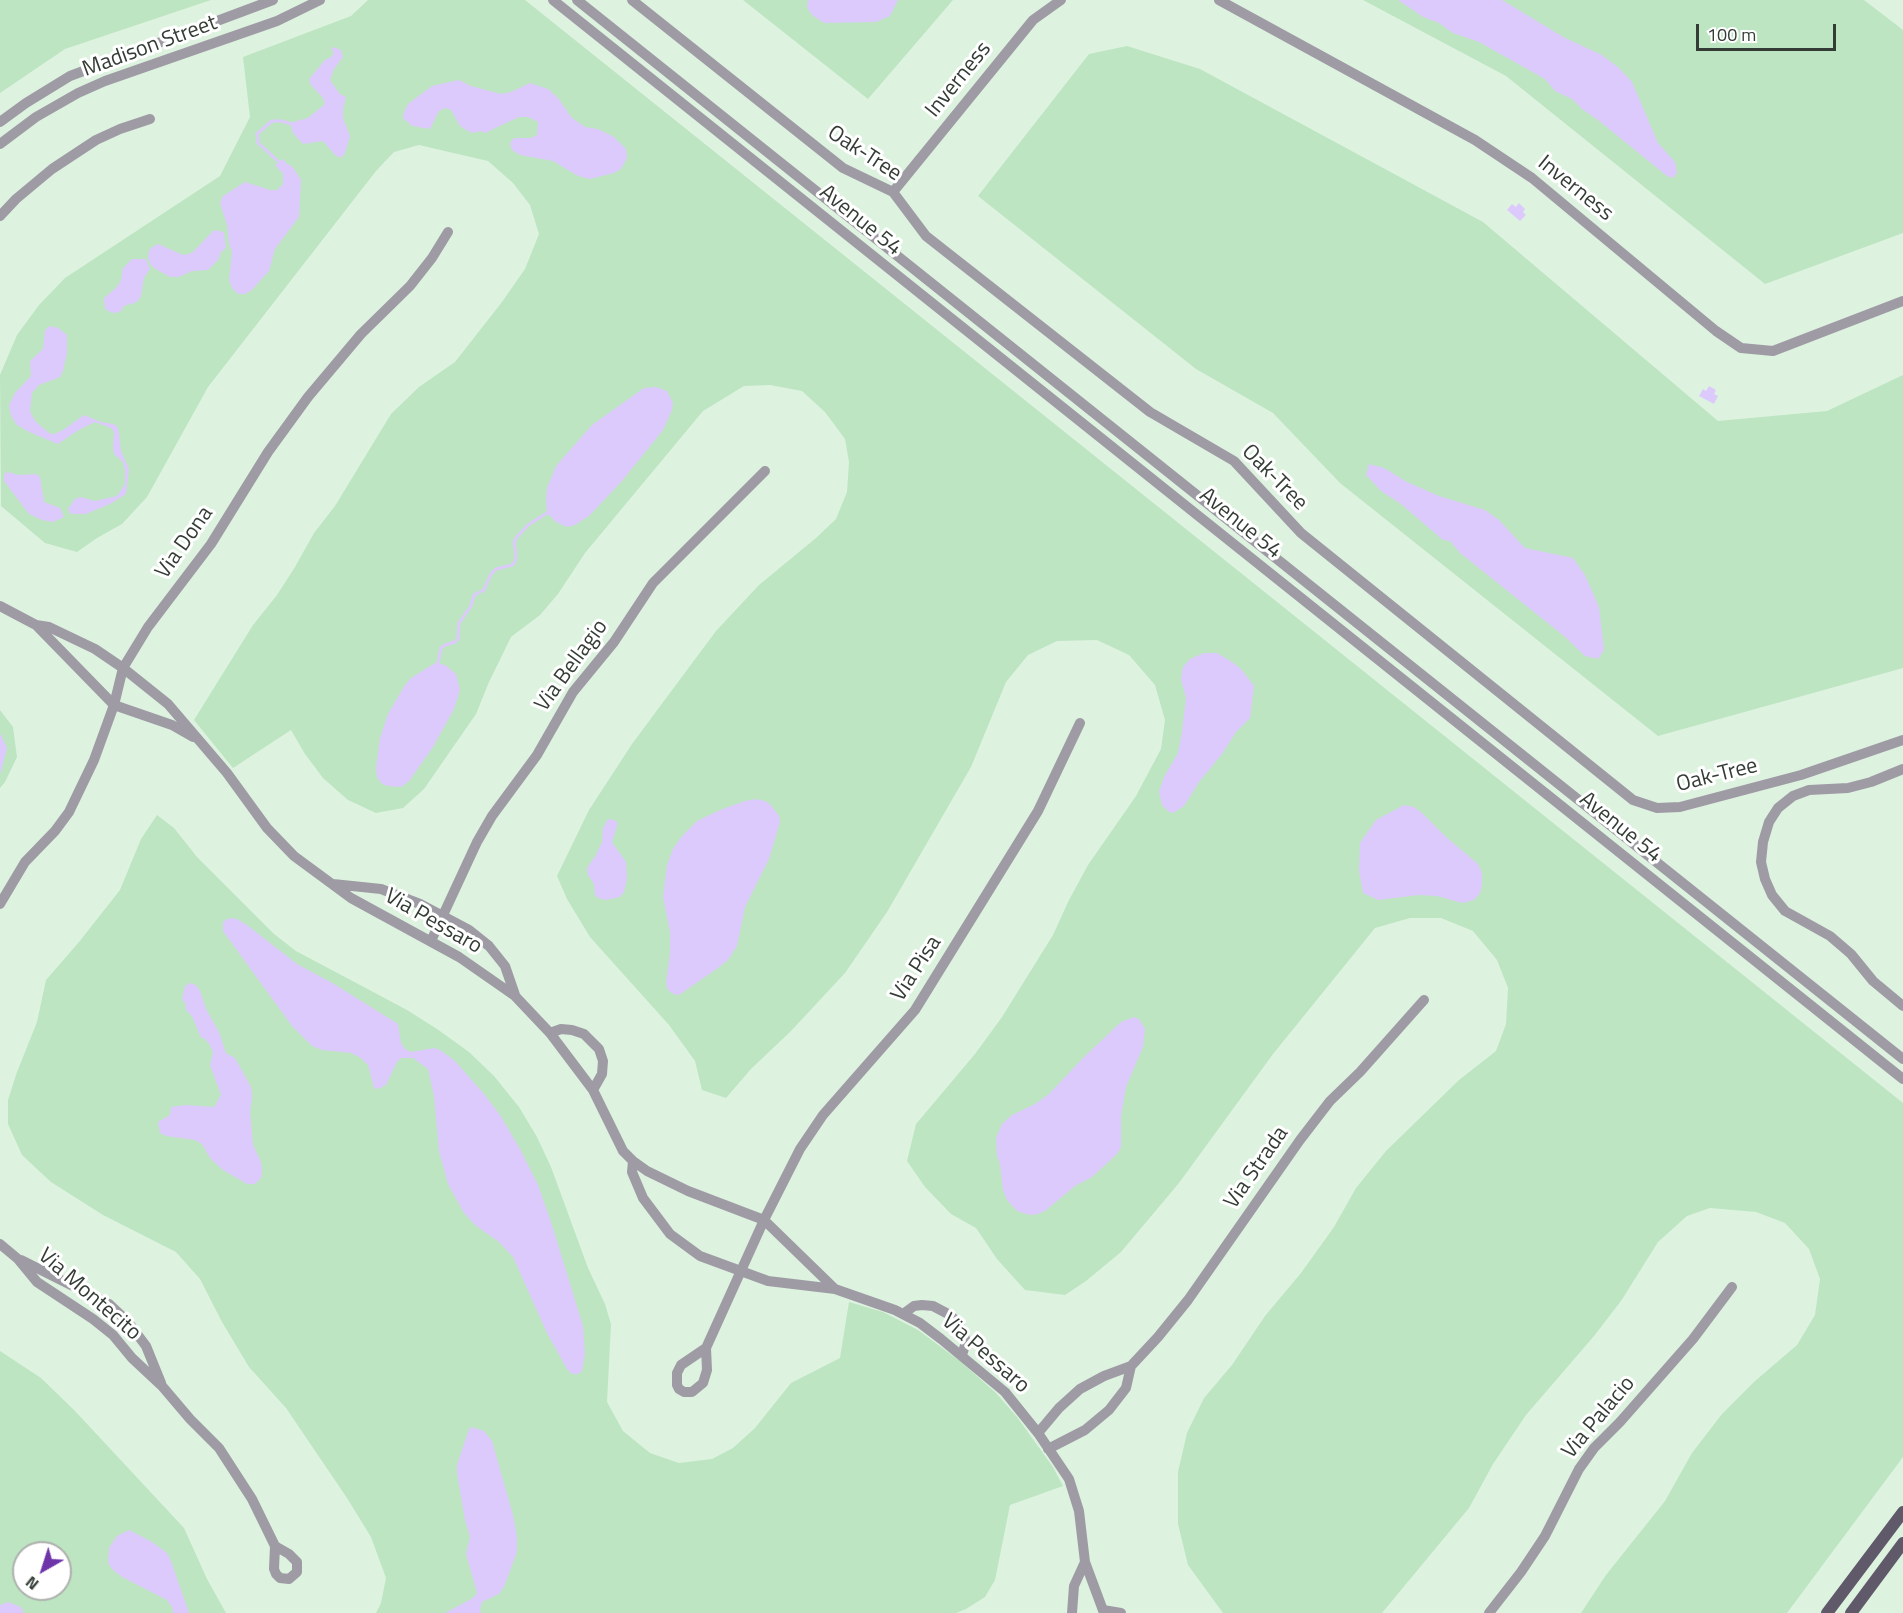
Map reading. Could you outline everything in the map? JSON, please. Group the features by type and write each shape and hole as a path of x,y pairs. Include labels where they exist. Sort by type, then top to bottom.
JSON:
{"main road":[{"path":"1827,1613 1903,1512"},
{"path":"1851,1613 1903,1543"}],"street":[{"name":"Madison Street","path":"0,122 70,76 273,0"},
{"name":"Madison Street","path":"0,144 36,117 96,85 277,21 320,0"},
{"name":"Avenue 54","path":"553,0 1903,1079"},
{"name":"Avenue 54","path":"577,0 1903,1059"},
{"name":"Oak-Tree","path":"632,0 843,168 893,192 927,236 1150,412 1234,461 1301,533 1633,800 1657,808 1680,807 1801,775 1903,740"},
{"name":"Inverness","path":"893,192 1033,20 1061,0"},
{"name":"Inverness","path":"1219,0 1485,146 1532,178 1716,331 1741,348 1773,351 1903,301"},
{"path":"0,216 16,199 52,170 96,140 150,119"},
{"name":"Via Dona","path":"0,904 25,862 55,831 69,812 94,760 114,705 123,668 148,627 210,544 268,452 308,397 362,334 410,286 432,258 448,232"},
{"name":"Via Bellagio","path":"431,941 477,842 492,816 537,755 573,692 614,642 654,583 765,471"},
{"name":"Via Pessaro","path":"0,606 36,625 114,705 172,725 202,743"},
{"name":"Via Pessaro","path":"36,625 49,627 73,637 123,668 168,704 227,772 267,828 294,856 351,898 459,957 515,996 550,1033 593,1090 624,1151 633,1161 647,1171 688,1191 764,1220 835,1288"},
{"name":"Via Pisa","path":"706,1348 764,1220 800,1149 823,1115 915,1010 928,991 1038,811 1080,723"},
{"path":"1903,769 1871,782 1848,788 1809,790 1793,796 1778,808 1769,822 1763,842 1761,862 1772,895 1785,911 1830,936 1851,954 1873,981 1903,1006"},
{"name":"Via Pessaro","path":"332,883 381,889 420,903 469,930 489,946 505,966 515,996"},
{"name":"Via Strada","path":"1048,1449 1085,1430 1109,1410 1126,1388 1131,1366 1188,1300 1300,1140 1330,1101 1360,1072 1424,1000"},
{"path":"550,1033 561,1029 584,1034 599,1050 603,1061 602,1074 593,1090"},
{"name":"Via Pessaro","path":"633,1161 632,1172 643,1198 670,1234 700,1256 768,1281 835,1288 903,1314 920,1323 962,1355 1005,1392 1038,1433 1069,1479 1079,1511 1085,1562 1104,1612 1120,1613"},
{"name":"Via Montecito","path":"0,1244 18,1259 37,1282 93,1318 113,1335 132,1358 162,1386 219,1449 238,1475 275,1546"},
{"name":"Via Montecito","path":"18,1259 109,1304 129,1322 146,1346 162,1386"},
{"name":"Via Palacio","path":"1489,1613 1545,1536 1579,1469 1594,1448 1693,1339 1732,1287"},
{"path":"903,1314 907,1309 922,1305 933,1306 950,1315 958,1323 966,1342 962,1355"},
{"name":"Via Strada","path":"1038,1433 1059,1408 1080,1389 1104,1376 1131,1366"},
{"name":"Via Pessaro","path":"1072,1613 1074,1586 1085,1562"}],"green space":[{"path":"0,0 211,0 65,49 0,93"},
{"path":"368,0 525,0 1903,1103 1903,1457 1787,1613 1581,1613 1606,1575 1665,1501 1692,1453 1722,1414 1755,1381 1797,1345 1815,1315 1820,1279 1809,1249 1785,1223 1756,1212 1710,1208 1687,1216 1658,1242 1621,1301 1526,1415 1493,1464 1469,1508 1382,1613 1223,1613 1188,1565 1178,1524 1178,1472 1187,1433 1204,1398 1232,1365 1265,1316 1301,1273 1334,1227 1356,1188 1386,1151 1459,1080 1496,1051 1506,1024 1508,988 1497,960 1473,931 1441,918 1410,918 1375,928 1273,1054 1179,1183 1121,1252 1065,1295 1025,1290 997,1259 976,1228 951,1214 925,1187 907,1161 916,1124 975,1054 1002,1017 1053,935 1088,865 1136,796 1161,749 1165,720 1155,685 1129,655 1097,640 1057,641 1028,655 1006,682 971,767 887,912 845,973 791,1031 751,1069 726,1098 702,1090 695,1061 669,1025 590,937 567,899 557,876 589,810 632,744 716,631 759,585 836,519 847,492 849,462 845,439 825,412 802,391 770,385 744,386 703,411 585,553 558,594 540,615 511,637 476,714 424,789 403,808 376,813 348,800 323,778 291,730 233,768 194,720 253,625 277,595 314,533 335,506 391,414 419,387 455,362 525,269 539,234 530,205 513,183 488,161 419,145 394,152 376,171 208,387 147,497 122,524 77,552 45,543 1,506 0,375 17,335 39,305 65,278 220,176 250,117 243,57 351,16"},
{"path":"743,0 953,0 868,99"},
{"path":"1363,0 1864,0 1903,30 1903,233 1765,284 1506,76"},
{"path":"1127,46 1200,69 1483,222 1718,421 1827,411 1903,375 1903,668 1658,736 1340,483 1273,413 1196,369 978,196 1089,54"},
{"path":"0,710 13,727 17,757 0,788"},
{"path":"157,815 174,828 197,857 274,934 296,951 407,1010 437,1029 469,1052 494,1076 519,1107 551,1167 611,1324 607,1402 623,1431 650,1453 679,1463 712,1459 733,1448 755,1428 791,1383 840,1358 849,1302 883,1312 918,1330 961,1362 996,1393 1017,1417 1053,1467 1063,1486 1010,1505 995,1580 985,1597 956,1613 376,1613 381,1603 386,1578 371,1537 286,1408 249,1367 200,1279 176,1252 103,1215 51,1182 22,1155 8,1124 8,1100 37,1022 46,980 120,890 141,839"},
{"path":"0,1351 41,1378 75,1411 184,1528 207,1579 226,1613 0,1613"}],"shaded area":[{"path":"808,0 898,0 890,16 876,22 824,23 812,15 807,7"},
{"path":"1398,0 1502,0 1565,38 1602,55 1632,82 1658,143 1675,162 1677,173 1673,178 1667,176 1572,99 1555,91 1545,79 1479,42 1453,33 1439,23 1423,17"},
{"path":"333,47 341,50 343,57 334,69 330,80 340,94 346,97 343,118 350,136 345,153 341,158 335,155 323,141 303,144 293,133 291,126 293,122 308,118 325,104 309,79 334,53 331,49"},
{"path":"459,80 471,86 501,94 530,83 548,89 558,98 572,118 585,127 598,129 614,137 626,149 627,158 621,169 614,173 590,179 578,176 553,161 520,155 512,150 510,143 514,138 531,138 537,135 538,122 528,117 519,117 485,133 481,131 473,133 466,130 460,126 451,110 445,108 439,111 430,129 412,126 403,118 408,104 432,86"},
{"path":"283,159 292,166 301,180 299,217 275,249 269,271 252,290 245,294 238,294 232,288 229,280 232,252 220,203 223,196 245,182 277,190 283,184 283,174 275,165"},
{"path":"1519,203 1525,209 1523,212 1526,215 1520,221 1507,210 1512,204 1516,207"},
{"path":"214,230 224,232 226,248 208,270 192,271 179,277 170,277 150,264 149,250 154,246 158,244 183,255 192,253"},
{"path":"132,259 146,259 150,269 144,278 141,296 137,302 124,306 120,312 112,313 105,309 104,298 117,287 123,268"},
{"path":"50,326 58,328 67,335 67,353 60,377 39,385 32,393 30,411 35,421 49,433 54,434 84,415 117,426 121,451 129,469 126,494 86,514 71,514 68,509 75,499 80,497 95,501 117,496 125,484 123,462 114,454 114,432 111,428 95,422 58,444 17,425 11,416 9,405 15,393 31,376 30,361 43,349 45,330"},
{"path":"1709,386 1716,390 1714,394 1718,396 1714,404 1699,396 1703,389 1706,391"},
{"path":"656,387 667,391 673,403 663,430 622,481 589,516 567,527 556,522 547,513 546,501 547,488 556,466 592,425 644,388"},
{"path":"1369,464 1384,468 1407,482 1439,496 1485,510 1499,520 1525,548 1573,558 1585,575 1599,607 1604,650 1598,659 1585,656 1564,636 1460,553 1450,541 1443,540 1401,504 1381,491 1366,475"},
{"path":"8,472 19,475 36,474 40,477 44,502 60,508 64,517 53,522 29,514 4,481 4,474"},
{"path":"1204,653 1217,653 1232,662 1241,669 1254,686 1250,718 1236,732 1184,806 1173,813 1162,805 1159,792 1164,777 1178,753 1186,698 1181,679 1183,667 1190,659"},
{"path":"435,663 445,665 456,674 460,690 454,709 433,747 409,781 401,787 387,786 377,777 376,768 380,738 388,714 411,678"},
{"path":"0,733 7,748 0,775"},
{"path":"756,799 771,805 779,816 780,822 769,859 745,907 737,946 728,960 718,968 679,995 673,994 668,990 666,983 670,932 663,897 667,865 673,849 697,821 720,810"},
{"path":"1404,805 1414,807 1422,813 1478,864 1482,873 1482,885 1480,893 1474,900 1462,903 1437,896 1419,895 1378,900 1363,893 1359,871 1360,843 1376,820"},
{"path":"608,819 618,823 612,842 626,862 627,879 624,892 620,897 606,900 595,895 594,884 588,875 587,868 602,842 603,828"},
{"path":"229,918 237,919 247,925 297,964 398,1024 401,1043 405,1049 411,1052 434,1048 440,1050 455,1061 484,1094 500,1115 538,1185 583,1326 585,1354 582,1371 572,1374 567,1369 547,1333 513,1257 499,1242 475,1225 464,1213 448,1184 439,1151 434,1096 428,1069 413,1058 401,1058 386,1085 378,1089 374,1088 368,1065 361,1058 351,1053 322,1050 312,1046 292,1026 223,931 223,922"},
{"path":"190,983 196,985 200,991 226,1053 235,1058 251,1087 250,1112 253,1145 261,1162 262,1171 261,1178 255,1184 247,1184 223,1170 210,1158 202,1144 195,1140 160,1133 158,1122 170,1115 171,1107 186,1105 214,1107 221,1095 210,1065 213,1053 210,1045 204,1038 201,1038 182,1000 185,986"},
{"path":"1134,1017 1139,1019 1145,1029 1143,1047 1126,1087 1121,1116 1121,1147 1117,1154 1092,1177 1075,1186 1045,1211 1035,1215 1017,1211 1007,1200 1003,1190 997,1156 996,1138 1002,1124 1012,1115 1049,1094 1121,1022"},
{"path":"471,1427 484,1431 492,1441 513,1515 517,1552 504,1587 499,1594 482,1602 481,1613 445,1613 473,1598 477,1593 466,1554 470,1537 457,1473 457,1465"},
{"path":"129,1530 167,1553 189,1613 173,1613 167,1600 113,1570 108,1563 109,1548 117,1536"},
{"path":"8,1602 21,1607 24,1613 0,1613 0,1605"}],"waterway":[{"path":"280,163 258,143 257,134 272,121 294,125"},
{"path":"438,663 441,648 458,639 459,623 471,606 474,595 484,590 491,574 496,569 515,562 514,542 517,537 528,525 547,513"}]}
